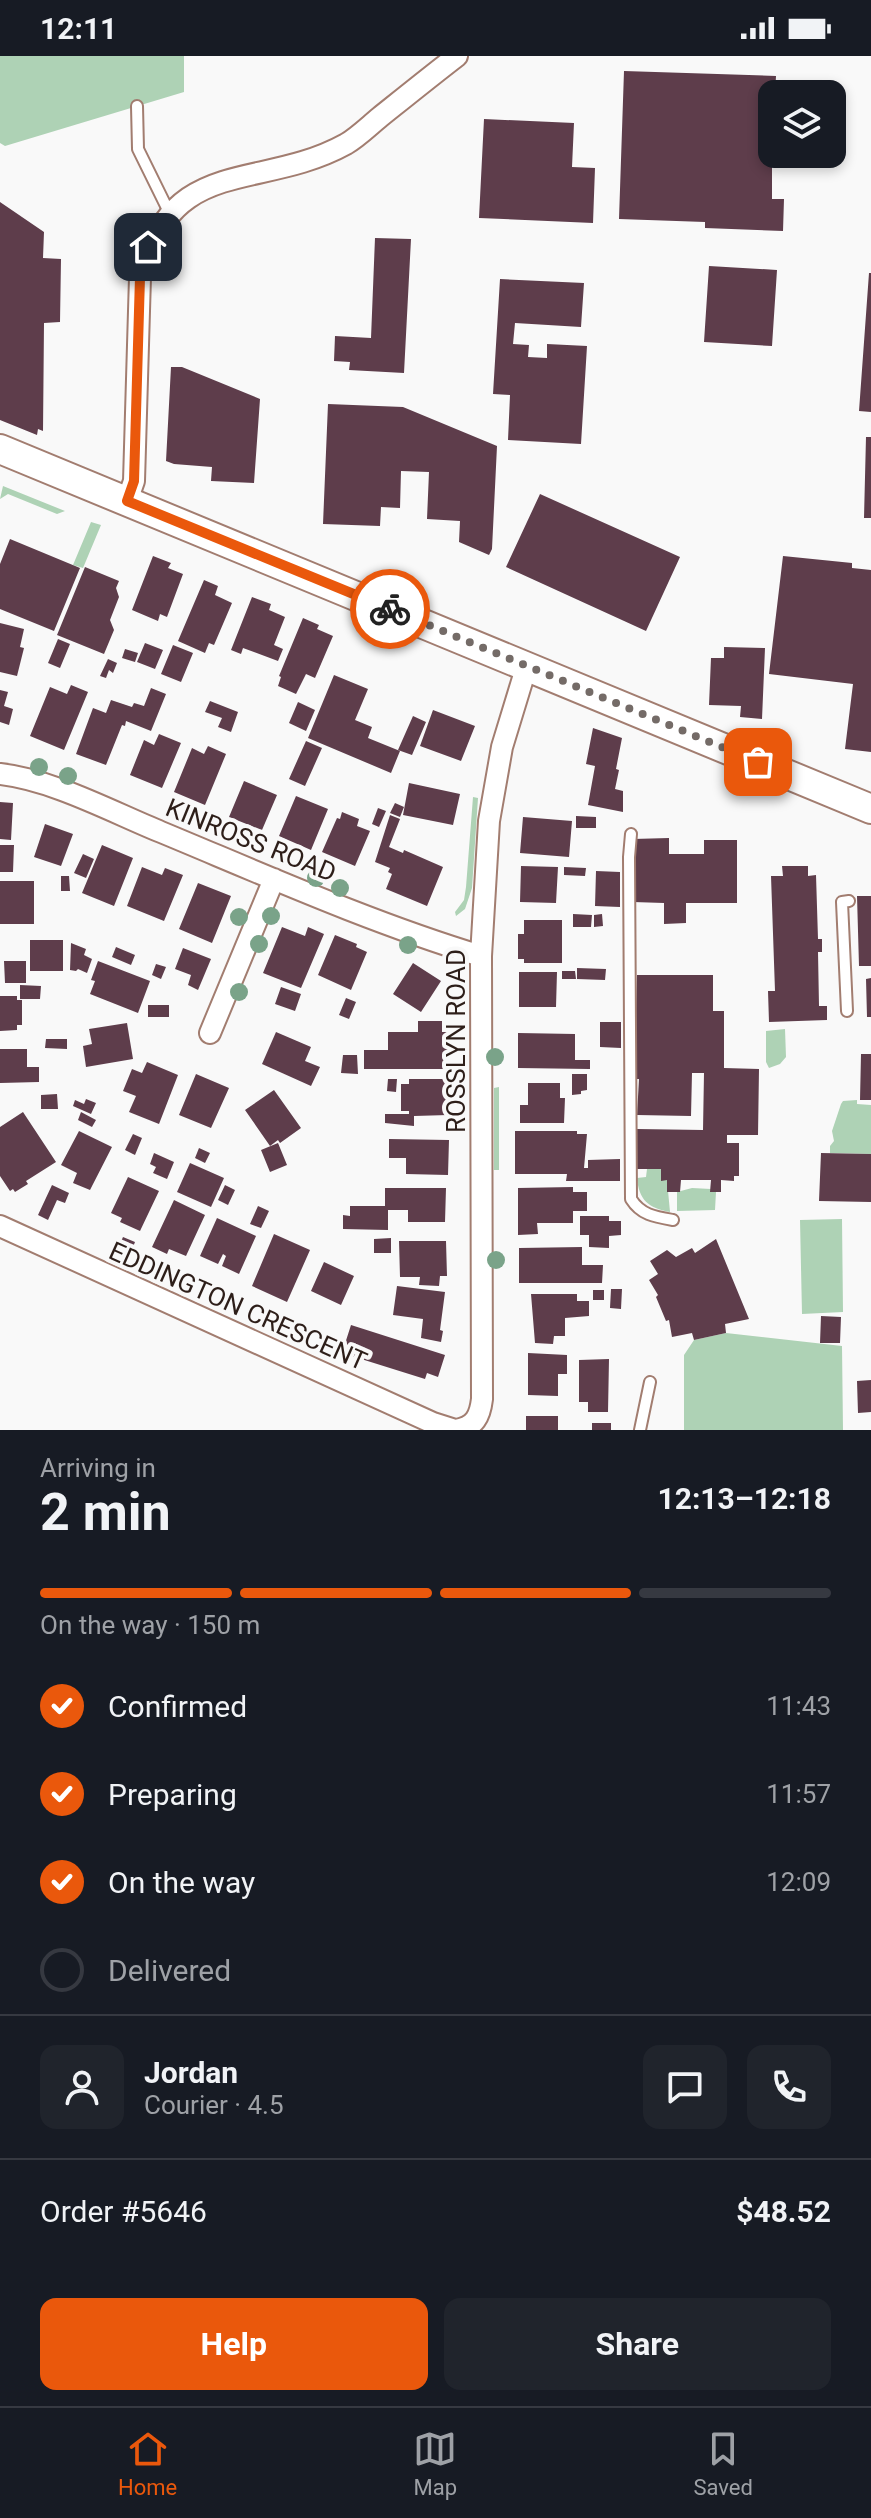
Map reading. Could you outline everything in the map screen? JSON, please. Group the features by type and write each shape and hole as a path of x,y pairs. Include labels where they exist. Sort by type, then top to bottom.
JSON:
{"main road":[{"path":"0,449 871,809"}],"street":[{"path":"127,501 134,481 140,277 148,247 169,212 197,192 242,175 300,164 348,143 457,56"},
{"name":"ROSSLYN ROAD","path":"478,1425 482,1399 481,956 489,821 502,747 527,665"},
{"name":"KINROSS ROAD","path":"0,774 54,787 274,879 438,943 481,956"},
{"path":"210,1033 274,879"},
{"name":"EDDINGTON CRESCENT","path":"0,1226 433,1423 456,1430 478,1425"}],"lane":[{"path":"137,106 138,149 169,212"},
{"path":"631,834 631,1199 637,1208 649,1215 673,1220"},
{"path":"847,1011 842,902 849,901"},
{"path":"640,1430 650,1382"}],"green space":[{"path":"0,56 184,56 184,92 5,146 0,143"},
{"path":"3,486 65,511 57,514 8,494 0,499"},
{"path":"91,522 101,525 83,568 73,565"},
{"path":"473,797 478,798 472,888 465,909 456,916 466,887"},
{"path":"785,1029 786,1057 780,1064 769,1068 766,1062 766,1031"},
{"path":"499,1087 499,1170 494,1170 494,1088"},
{"path":"857,1100 857,1104 871,1105 871,1154 830,1153 834,1141 832,1131 841,1104 843,1101"},
{"path":"647,1169 661,1169 661,1180 667,1180 670,1212 650,1205 640,1192 637,1178 646,1177"},
{"path":"692,1188 716,1192 715,1210 677,1211 677,1192"},
{"path":"842,1219 843,1312 802,1314 800,1220"},
{"path":"726,1333 842,1346 843,1430 684,1430 684,1355 694,1340"}],"building":[{"path":"624,71 776,76 776,80 758,80 758,168 772,168 772,199 784,199 783,231 705,228 705,222 619,219"},
{"path":"484,119 574,123 572,167 595,168 593,223 479,218"},
{"path":"0,202 44,232 43,258 61,259 60,322 44,323 43,431 38,429 37,435 0,420"},
{"path":"375,238 411,239 404,373 349,370 350,362 334,361 335,336 371,338"},
{"path":"709,266 777,270 772,346 704,342"},
{"path":"871,273 871,412 859,411"},
{"path":"500,279 584,283 581,327 515,323 513,344 529,345 528,357 547,358 547,344 587,346 581,444 508,440 510,395 493,394"},
{"path":"171,367 182,367 260,399 254,483 211,481 212,467 166,461"},
{"path":"328,404 403,407 497,446 492,549 489,555 459,542 460,521 427,519 429,472 401,471 400,508 381,507 380,526 323,524"},
{"path":"866,437 871,437 871,518 864,518"},
{"path":"540,494 680,557 646,631 506,567"},
{"path":"10,539 80,568 54,631 0,609 0,564"},
{"path":"153,556 171,563 168,568 183,574 167,617 160,614 158,621 132,610"},
{"path":"783,556 852,563 852,568 871,570 871,752 845,749 853,684 769,674"},
{"path":"85,567 119,581 116,588 119,597 110,620 114,630 104,654 57,635"},
{"path":"204,580 218,586 215,595 232,603 214,645 209,643 205,653 178,641"},
{"path":"252,597 271,604 269,610 285,617 274,645 283,649 278,661 243,648 241,654 231,650"},
{"path":"303,618 333,636 315,678 306,674 296,694 278,686 279,676"},
{"path":"0,623 24,629 20,647 24,648 17,676 0,672"},
{"path":"58,639 70,644 60,668 48,663"},
{"path":"145,643 163,650 155,669 137,662"},
{"path":"173,645 193,653 181,682 161,674"},
{"path":"724,647 765,648 762,719 740,717 741,706 709,705 711,658 724,658"},
{"path":"125,649 138,653 135,662 122,658"},
{"path":"108,659 117,663 113,673 109,670 106,678 100,676"},
{"path":"334,675 368,689 355,720 372,727 368,738 400,751 391,773 308,738"},
{"path":"71,685 88,692 64,750 30,736 50,687 67,694"},
{"path":"151,688 166,694 151,731 126,721 106,765 76,754 93,708 106,713 111,700 132,707 134,703 144,706"},
{"path":"0,690 8,692 4,706 13,709 9,725 0,722"},
{"path":"210,701 238,712 231,732 218,727 222,718 205,712"},
{"path":"298,702 315,710 306,731 289,723"},
{"path":"433,710 475,726 461,761 420,746"},
{"path":"413,716 426,722 412,755 398,750"},
{"path":"593,728 622,738 615,789 623,791 623,812 588,805 595,766 586,764"},
{"path":"159,734 181,743 162,788 130,775 144,740 154,745"},
{"path":"306,741 322,748 305,786 289,779"},
{"path":"208,746 226,754 205,805 174,792 192,748 204,754"},
{"path":"244,781 277,795 262,830 229,817"},
{"path":"409,783 460,794 453,825 403,815"},
{"path":"296,796 328,809 311,850 279,836"},
{"path":"0,802 13,803 11,840 0,839"},
{"path":"395,803 404,807 400,817 390,813"},
{"path":"378,808 386,811 379,827 372,824"},
{"path":"342,812 359,819 357,826 370,831 355,866 322,852"},
{"path":"390,815 400,819 389,847 443,867 427,906 386,889 392,874 388,872 390,868 375,862"},
{"path":"576,816 596,817 596,828 576,828"},
{"path":"523,817 572,821 569,857 520,853"},
{"path":"45,824 73,834 61,866 34,857"},
{"path":"669,838 669,854 704,854 704,840 737,840 737,903 686,903 686,923 664,924 664,903 633,902 633,839"},
{"path":"0,845 14,845 13,872 0,872"},
{"path":"102,845 133,858 114,906 82,893"},
{"path":"83,854 94,859 86,878 74,873"},
{"path":"521,866 558,867 556,903 520,902"},
{"path":"782,866 808,866 808,876 816,875 818,939 822,939 822,952 818,952 819,1006 827,1006 827,1020 769,1022 768,991 775,991 771,876 783,876"},
{"path":"142,867 162,875 165,868 183,875 164,921 127,906"},
{"path":"564,867 586,868 585,876 564,875"},
{"path":"596,871 620,872 620,907 595,906"},
{"path":"61,876 69,876 70,891 61,891"},
{"path":"0,881 34,881 34,924 0,924"},
{"path":"198,883 231,896 212,943 179,929"},
{"path":"857,896 871,896 871,966 859,966"},
{"path":"573,914 592,915 591,927 573,927"},
{"path":"602,914 603,926 594,927 594,915"},
{"path":"524,920 562,920 562,963 524,963 524,959 518,959 518,934 524,934"},
{"path":"282,927 305,936 308,927 324,934 301,988 263,973"},
{"path":"335,935 367,952 351,990 318,975"},
{"path":"30,940 63,940 63,971 30,971"},
{"path":"71,943 86,949 84,955 92,959 87,973 70,970"},
{"path":"116,947 135,955 131,965 112,957"},
{"path":"183,948 211,959 198,990 188,985 191,975 175,969"},
{"path":"4,961 26,961 26,983 5,983"},
{"path":"98,961 150,981 138,1013 90,994"},
{"path":"413,963 441,981 421,1012 393,994"},
{"path":"156,964 166,967 161,979 152,975"},
{"path":"577,968 606,969 605,980 577,979"},
{"path":"562,971 575,971 576,979 562,979"},
{"path":"519,972 557,972 556,1007 519,1007"},
{"path":"637,975 713,975 713,1011 724,1011 724,1068 759,1069 758,1135 727,1135 727,1143 739,1143 739,1176 734,1176 734,1181 721,1180 721,1192 710,1192 711,1180 681,1180 680,1192 667,1192 667,1180 661,1181 661,1169 636,1169 637,1129 703,1130 704,1073 692,1073 691,1116 637,1115 639,1079 634,1079"},
{"path":"871,978 871,1017 867,1017 866,979"},
{"path":"20,985 41,986 40,999 20,999"},
{"path":"281,987 301,994 295,1011 275,1004"},
{"path":"0,996 17,996 17,1000 22,1000 22,1025 17,1025 17,1030 0,1031"},
{"path":"346,998 356,1002 349,1019 339,1015"},
{"path":"148,1005 169,1005 169,1017 148,1017"},
{"path":"418,1021 442,1021 442,1032 448,1032 448,1069 364,1069 364,1050 388,1050 388,1032 418,1032"},
{"path":"600,1022 621,1022 621,1048 600,1047"},
{"path":"127,1023 133,1059 86,1067 83,1046 92,1044 89,1029"},
{"path":"276,1032 311,1047 305,1061 320,1067 311,1086 262,1064"},
{"path":"518,1033 575,1034 575,1060 590,1060 590,1069 518,1068"},
{"path":"46,1039 67,1039 67,1049 45,1048"},
{"path":"0,1049 27,1049 27,1067 39,1067 39,1082 0,1083"},
{"path":"861,1054 871,1054 871,1100 860,1100"},
{"path":"343,1055 357,1055 358,1074 341,1073"},
{"path":"147,1062 178,1075 159,1124 129,1112 136,1096 123,1091 132,1069 142,1073"},
{"path":"196,1074 229,1088 211,1128 179,1115"},
{"path":"572,1074 587,1074 587,1090 581,1091 581,1094 572,1095"},
{"path":"388,1079 397,1079 396,1092 387,1091"},
{"path":"409,1079 447,1079 448,1115 414,1116 414,1126 385,1123 385,1114 409,1114 409,1111 401,1111 401,1084 409,1084"},
{"path":"528,1083 560,1083 560,1098 565,1098 564,1123 520,1123 520,1105 528,1105"},
{"path":"274,1090 301,1128 280,1143 278,1140 270,1146 245,1110"},
{"path":"57,1094 58,1109 41,1109 41,1095"},
{"path":"86,1099 96,1103 91,1114 73,1106 75,1100 84,1104"},
{"path":"23,1112 56,1162 15,1192 13,1189 10,1191 0,1176 0,1127"},
{"path":"81,1112 96,1120 92,1127 78,1120"},
{"path":"79,1131 112,1147 90,1190 73,1183 77,1173 61,1165"},
{"path":"515,1131 577,1131 577,1134 587,1134 584,1168 588,1168 588,1160 620,1159 620,1181 566,1181 567,1174 515,1174"},
{"path":"133,1134 142,1138 135,1155 125,1150"},
{"path":"389,1139 449,1140 448,1175 406,1174 406,1158 389,1158"},
{"path":"278,1143 287,1165 270,1172 261,1150"},
{"path":"199,1148 210,1153 205,1163 195,1158"},
{"path":"154,1153 174,1162 167,1179 153,1173 156,1167 150,1164"},
{"path":"821,1153 871,1154 871,1202 819,1201"},
{"path":"190,1163 224,1178 211,1207 177,1192"},
{"path":"128,1177 159,1191 140,1231 120,1222 122,1218 111,1213"},
{"path":"52,1185 69,1193 65,1203 57,1200 48,1220 38,1215"},
{"path":"225,1185 235,1190 228,1205 218,1200"},
{"path":"573,1187 573,1192 587,1192 587,1211 573,1211 573,1223 537,1223 538,1234 518,1235 518,1188"},
{"path":"385,1188 446,1188 445,1222 408,1222 408,1210 388,1210 388,1230 343,1229 343,1215 350,1216 350,1206 385,1206"},
{"path":"174,1200 205,1215 186,1256 169,1249 167,1254 152,1247"},
{"path":"258,1206 269,1211 261,1228 250,1224"},
{"path":"580,1216 609,1216 609,1221 621,1221 621,1235 609,1236 609,1248 589,1247 589,1235 580,1235"},
{"path":"217,1218 256,1236 239,1274 222,1266 226,1256 223,1254 218,1264 200,1256"},
{"path":"274,1234 310,1250 287,1302 252,1286"},
{"path":"123,1237 135,1242 128,1260 115,1255"},
{"path":"391,1238 391,1253 374,1253 374,1239"},
{"path":"716,1239 749,1319 725,1324 726,1333 694,1340 692,1333 672,1337 669,1320 666,1321 656,1297 658,1295 649,1280 658,1274 650,1261 667,1250 676,1257 692,1248 695,1253"},
{"path":"399,1241 446,1241 447,1276 440,1276 439,1286 419,1285 420,1277 400,1277"},
{"path":"582,1247 582,1265 603,1265 602,1283 519,1283 519,1248"},
{"path":"324,1262 354,1276 341,1305 311,1291"},
{"path":"397,1286 445,1292 441,1342 421,1338 423,1319 393,1315"},
{"path":"611,1289 622,1289 621,1309 610,1308"},
{"path":"593,1290 604,1290 604,1300 593,1300"},
{"path":"531,1294 577,1294 577,1301 589,1301 589,1316 565,1318 565,1336 554,1336 553,1344 535,1343"},
{"path":"821,1316 841,1317 840,1343 820,1343"},
{"path":"351,1325 445,1355 438,1377 427,1373 425,1379 342,1353"},
{"path":"528,1353 567,1355 567,1374 558,1374 558,1396 528,1395"},
{"path":"609,1359 608,1412 588,1412 588,1402 579,1402 579,1360"},
{"path":"871,1380 871,1412 858,1413 857,1381"},
{"path":"526,1416 558,1416 558,1430 526,1430"},
{"path":"592,1423 611,1423 611,1430 592,1430"}],"way so far":[{"path":"390,609 758,762"}],"route":[{"path":"148,247 140,277 134,481 127,501 390,609"}]}
